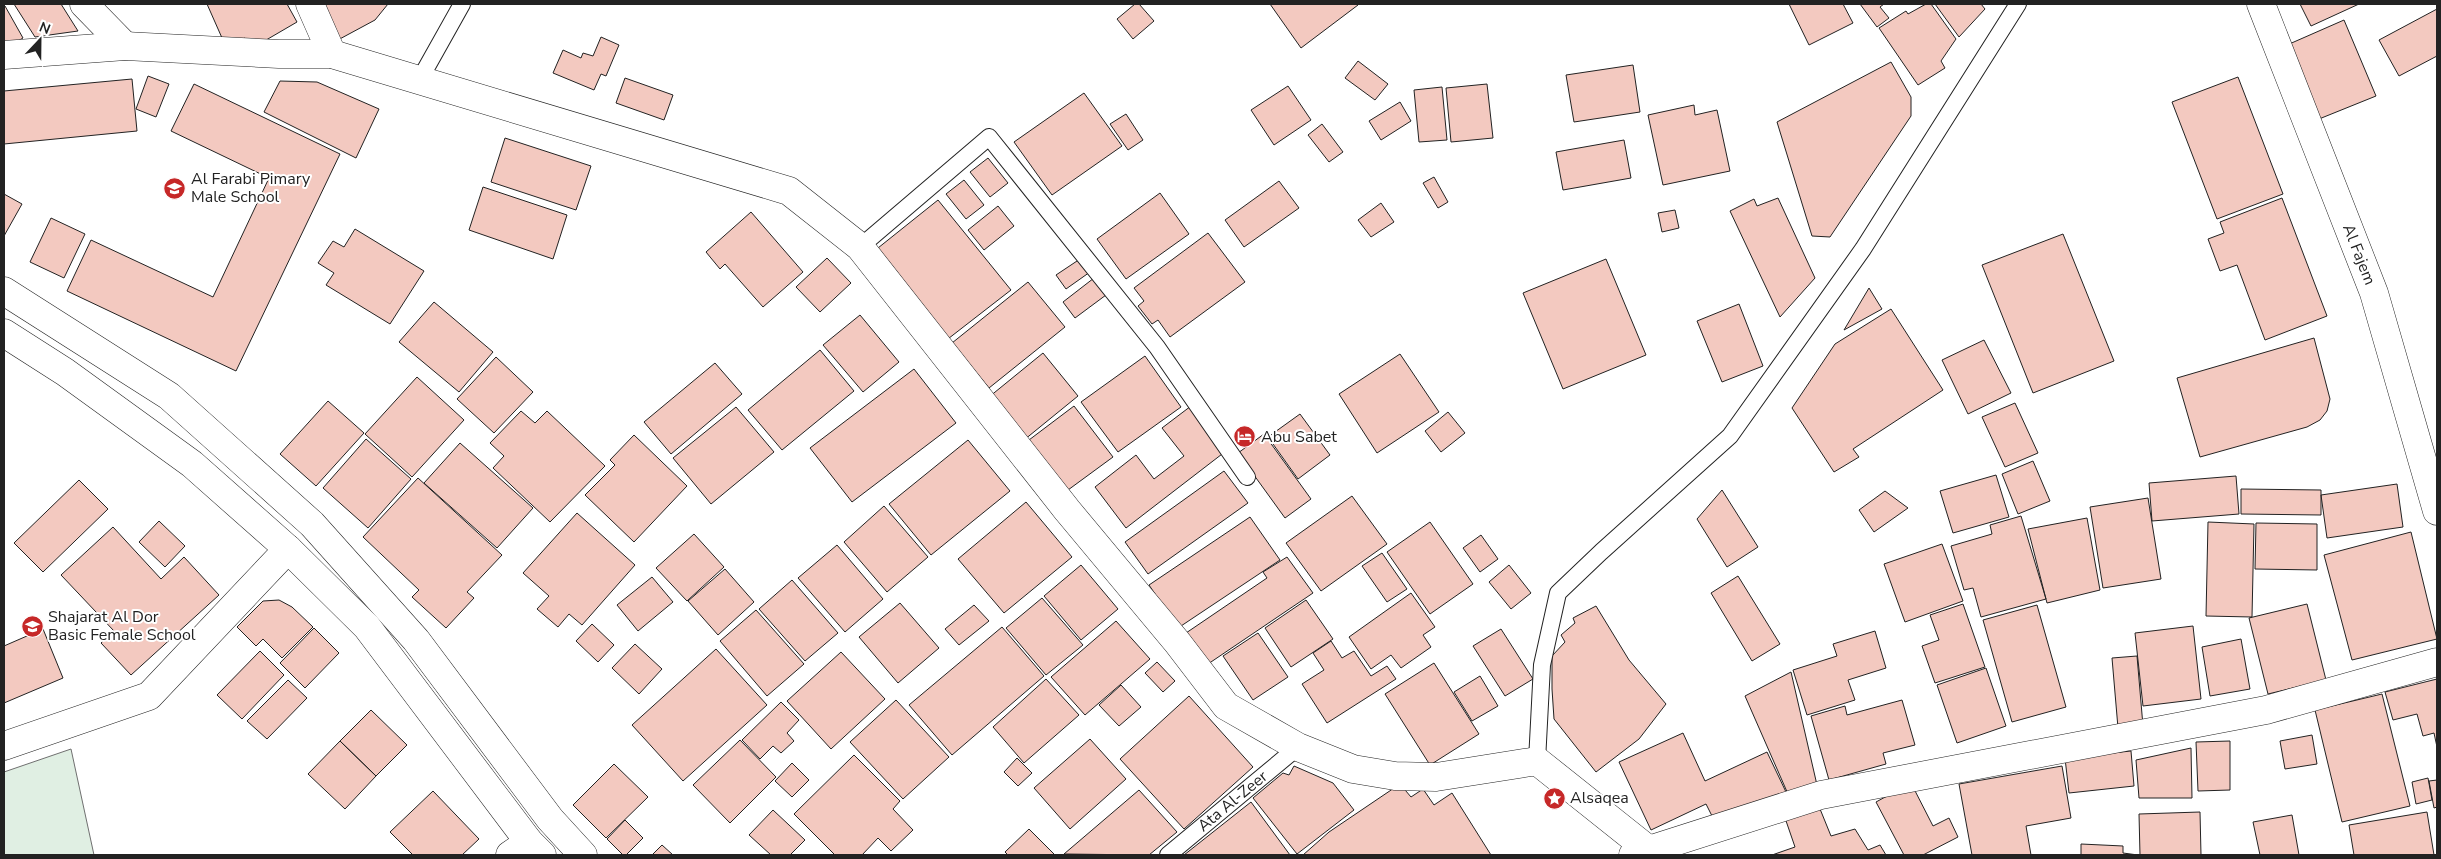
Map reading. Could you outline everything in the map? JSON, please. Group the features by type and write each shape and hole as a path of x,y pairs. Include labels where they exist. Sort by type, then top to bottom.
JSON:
{"street":[{"path":"84,4 124,46"},
{"path":"310,4 332,54"},
{"name":"Al Fajem","path":"2261,4 2374,293 2437,512"},
{"path":"4,55 124,46 279,54 332,54 789,191 860,247 1067,510 1177,642 1226,706 1298,747 1353,769 1395,776 1436,777 1537,761 1645,853 1821,795 2266,710 2437,662"},
{"path":"4,291 169,396 312,524 416,640 550,819 583,855"},
{"path":"4,333 65,372 192,464 288,549 367,627 527,851"},
{"path":"4,746 149,696 288,549"}],"lane":[{"path":"420,79 462,4"},
{"path":"1537,761 1542,666 1558,593 1730,436 1863,249 2018,4"},
{"path":"860,247 988,137 1157,347 1247,477"},
{"name":"Ata Al-Zeer","path":"1168,855 1298,747"}],"green space":[{"path":"71,749 94,855 4,855 4,772"}],"building":[{"path":"14,4 61,4 78,31 35,37"},
{"path":"207,4 287,4 297,22 249,50 245,38 226,47"},
{"path":"315,4 388,4 375,20 336,41"},
{"path":"1135,4 1139,4 1154,21 1133,39 1117,19"},
{"path":"1270,4 1358,4 1358,5 1301,48"},
{"path":"1789,4 1843,4 1853,23 1809,45"},
{"path":"1860,4 1884,4 1880,7 1889,18 1877,27"},
{"path":"1926,4 1931,4 1956,39 1941,61 1945,68 1918,85 1879,28 1906,11 1908,14"},
{"path":"1935,4 1981,4 1985,9 1959,37"},
{"path":"2300,4 2359,4 2311,26"},
{"path":"4,7 23,38 4,49"},
{"path":"2437,9 2437,56 2399,76 2379,40"},
{"path":"2344,20 2376,96 2319,119 2287,45"},
{"path":"601,37 619,45 606,76 601,74 594,90 553,73 563,50 581,58 583,53 593,56"},
{"path":"1358,61 1388,84 1375,100 1345,78"},
{"path":"1891,62 1911,97 1911,116 1830,237 1812,236 1777,122"},
{"path":"1633,65 1640,112 1574,122 1566,75"},
{"path":"148,76 169,84 156,117 136,109"},
{"path":"2238,77 2283,194 2217,219 2172,102"},
{"path":"625,78 673,95 664,120 616,103"},
{"path":"132,79 137,131 4,144 4,91"},
{"path":"280,81 317,82 379,109 356,158 264,112"},
{"path":"194,84 340,154 236,371 67,291 91,240 213,297 269,178 171,131"},
{"path":"1487,84 1493,138 1451,142 1446,88"},
{"path":"1288,86 1311,120 1274,145 1251,110"},
{"path":"1442,87 1447,140 1419,142 1414,90"},
{"path":"1084,93 1122,146 1052,195 1014,142"},
{"path":"1400,102 1411,121 1381,140 1369,121"},
{"path":"1694,105 1695,115 1717,110 1730,171 1663,185 1648,115"},
{"path":"1126,114 1143,140 1128,150 1110,124"},
{"path":"1322,124 1343,152 1329,162 1308,135"},
{"path":"505,138 591,166 576,210 491,182"},
{"path":"1624,140 1631,178 1563,190 1556,152"},
{"path":"988,158 1008,183 990,197 970,172"},
{"path":"1434,177 1448,202 1438,208 1423,183"},
{"path":"964,180 984,205 966,219 946,194"},
{"path":"1279,181 1299,208 1244,247 1225,220"},
{"path":"483,187 567,215 553,259 469,230"},
{"path":"1160,193 1189,234 1126,279 1097,239"},
{"path":"4,194 22,204 4,236"},
{"path":"1778,198 1815,278 1780,317 1730,211 1754,199 1757,206"},
{"path":"2282,198 2327,316 2265,340 2237,265 2220,271 2208,239 2224,233 2220,222"},
{"path":"938,200 1011,290 944,342 873,252"},
{"path":"1381,203 1394,222 1371,237 1358,220"},
{"path":"998,206 1014,226 984,250 968,230"},
{"path":"1675,210 1679,228 1662,232 1658,213"},
{"path":"751,212 803,272 763,307 725,264 720,269 706,252"},
{"path":"51,218 85,234 64,278 30,262"},
{"path":"355,229 424,271 390,324 326,285 334,273 318,263 333,241 344,247"},
{"path":"1208,233 1245,282 1170,337 1158,320 1152,324 1138,306 1144,301 1134,288"},
{"path":"2063,234 2114,361 2033,393 1982,265"},
{"path":"827,258 851,283 820,312 796,287"},
{"path":"1080,259 1090,272 1066,289 1056,275"},
{"path":"1606,259 1646,355 1563,389 1523,293"},
{"path":"1094,278 1106,295 1075,318 1063,302"},
{"path":"1028,282 1065,327 989,388 952,343"},
{"path":"1869,288 1882,309 1844,330"},
{"path":"434,302 493,352 459,392 399,342"},
{"path":"1739,304 1763,366 1722,382 1697,321"},
{"path":"1891,309 1943,390 1853,449 1859,457 1834,472 1792,408 1835,344"},
{"path":"860,315 899,362 863,392 823,345"},
{"path":"2314,338 2330,399 2327,411 2320,420 2307,427 2200,457 2177,378"},
{"path":"1984,340 2011,393 1968,414 1942,360"},
{"path":"820,350 854,391 782,450 748,410"},
{"path":"1043,353 1078,396 1024,440 989,397"},
{"path":"1400,354 1439,412 1377,453 1339,394"},
{"path":"1145,356 1181,407 1118,452 1081,402"},
{"path":"496,357 533,392 494,433 457,399"},
{"path":"715,363 742,394 671,454 644,422"},
{"path":"914,369 956,423 852,502 810,448"},
{"path":"417,377 464,420 412,477 365,434"},
{"path":"328,401 364,433 316,486 280,454"},
{"path":"2015,403 2038,453 2005,467 1982,417"},
{"path":"1074,406 1113,457 1068,490 1029,440"},
{"path":"1191,406 1226,451 1126,528 1095,487 1136,455 1154,479 1184,456 1162,428"},
{"path":"736,407 774,452 711,504 673,458"},
{"path":"521,411 535,423 547,411 605,466 550,522 493,468 504,456 490,443"},
{"path":"1448,412 1465,433 1441,452 1425,431"},
{"path":"1300,414 1330,455 1298,479 1268,437"},
{"path":"1264,434 1311,499 1285,518 1238,453"},
{"path":"634,435 687,486 634,542 585,495 615,465 610,460"},
{"path":"366,439 411,479 368,528 323,488"},
{"path":"968,440 1010,491 931,555 889,504"},
{"path":"460,443 533,508 497,548 424,483"},
{"path":"2033,461 2050,501 2018,514 2002,474"},
{"path":"1224,471 1248,503 1148,574 1125,542"},
{"path":"1996,475 2009,517 1953,533 1940,491"},
{"path":"2236,476 2239,514 2152,521 2149,483"},
{"path":"418,478 502,555 467,592 474,598 446,628 412,597 419,590 363,537"},
{"path":"79,480 108,509 43,572 14,543"},
{"path":"2397,484 2403,527 2327,538 2321,495"},
{"path":"2241,489 2321,490 2321,515 2241,514"},
{"path":"1722,490 1758,547 1727,567 1697,519"},
{"path":"1885,491 1908,508 1874,532 1859,510"},
{"path":"1352,496 1387,544 1321,591 1286,543"},
{"path":"2148,498 2161,579 2103,588 2090,507"},
{"path":"1026,502 1072,557 1004,613 958,559"},
{"path":"884,506 928,557 887,592 844,542"},
{"path":"577,513 635,565 582,625 569,614 558,627 537,609 549,596 523,573"},
{"path":"2021,516 2046,599 1981,617 1973,588 1964,590 1951,546 1992,534 1990,525"},
{"path":"1250,517 1280,560 1178,628 1149,585"},
{"path":"2087,518 2100,590 2047,603 2028,529"},
{"path":"159,521 185,546 165,567 139,542"},
{"path":"1430,522 1473,584 1430,614 1387,552"},
{"path":"2208,522 2254,524 2252,617 2206,616"},
{"path":"2256,523 2317,524 2317,570 2255,569"},
{"path":"113,527 161,579 184,557 219,595 131,675 101,643 114,631 61,575"},
{"path":"2411,532 2437,639 2352,660 2324,555"},
{"path":"694,534 724,567 687,601 656,568"},
{"path":"1481,535 1498,559 1480,572 1463,548"},
{"path":"1942,544 1963,601 1905,622 1884,564"},
{"path":"837,545 883,599 845,632 798,578"},
{"path":"1382,553 1407,589 1387,602 1362,566"},
{"path":"1287,557 1313,593 1208,664 1186,633 1267,578 1263,572"},
{"path":"1081,565 1118,609 1081,640 1044,596"},
{"path":"1509,565 1531,593 1511,609 1489,582"},
{"path":"725,569 754,602 718,635 688,601"},
{"path":"1738,576 1780,644 1752,661 1711,593"},
{"path":"652,577 673,602 638,631 617,605"},
{"path":"792,580 838,633 805,661 759,609"},
{"path":"1411,593 1435,627 1423,635 1431,647 1401,668 1391,655 1371,669 1349,637"},
{"path":"1042,598 1083,645 1046,675 1006,628"},
{"path":"279,600 292,607 313,627 282,658 263,639 256,646 237,627 263,601"},
{"path":"1306,600 1333,639 1291,667 1265,628"},
{"path":"900,603 939,648 898,683 859,637"},
{"path":"1963,604 1985,667 1935,683 1922,646 1939,640 1930,615"},
{"path":"2307,604 2326,680 2268,694 2249,618"},
{"path":"974,605 989,621 959,645 945,629"},
{"path":"2037,605 2066,707 2012,722 1983,620"},
{"path":"1596,606 1629,660 1666,704 1639,739 1596,772 1554,719 1552,656 1565,642 1561,635 1575,623 1573,618"},
{"path":"756,610 804,664 767,696 720,641"},
{"path":"1116,621 1150,659 1085,715 1051,677"},
{"path":"592,624 614,645 598,662 576,641"},
{"path":"2193,626 2201,699 2143,706 2135,633"},
{"path":"1002,627 1044,676 952,755 909,705"},
{"path":"314,628 339,653 305,688 280,663"},
{"path":"43,629 63,678 4,703 4,646"},
{"path":"1501,629 1533,679 1505,696 1473,646"},
{"path":"1875,631 1886,668 1848,680 1855,700 1807,715 1793,670 1837,656 1833,644"},
{"path":"1258,633 1288,677 1253,700 1223,656"},
{"path":"2241,639 2250,689 2210,696 2202,647"},
{"path":"1331,641 1342,658 1354,651 1371,676 1387,666 1396,679 1327,723 1302,684 1324,670 1313,653"},
{"path":"635,644 662,669 639,694 612,668"},
{"path":"716,649 767,705 683,781 632,725"},
{"path":"260,651 284,675 242,719 217,695"},
{"path":"841,652 885,699 831,749 787,701"},
{"path":"2137,656 2143,726 2118,728 2112,658"},
{"path":"1157,662 1175,681 1163,692 1145,673"},
{"path":"1434,663 1479,734 1430,765 1385,694"},
{"path":"1986,668 2006,726 1957,743 1937,685"},
{"path":"1791,672 1817,785 1788,794 1745,696"},
{"path":"1480,676 1498,706 1472,721 1454,692"},
{"path":"1046,679 1079,715 1024,763 993,727"},
{"path":"2437,679 2437,747 2434,733 2423,736 2417,714 2393,720 2385,692"},
{"path":"288,680 307,698 267,739 247,721"},
{"path":"1121,685 1141,707 1119,726 1099,705"},
{"path":"2382,694 2410,806 2342,822 2315,710"},
{"path":"1189,696 1253,767 1184,829 1120,759"},
{"path":"896,700 949,757 903,799 850,742"},
{"path":"1902,700 1915,745 1883,753 1886,764 1829,780 1811,716 1845,706 1847,715"},
{"path":"781,702 799,720 787,733 794,741 781,753 773,746 760,759 742,740"},
{"path":"371,710 407,745 376,776 340,741"},
{"path":"1683,733 1705,781 1767,752 1786,792 1716,824 1706,804 1651,830 1619,762"},
{"path":"2312,735 2317,764 2285,769 2280,741"},
{"path":"1090,739 1126,779 1070,829 1034,788"},
{"path":"740,740 776,777 730,823 693,785"},
{"path":"340,741 376,776 345,809 308,774"},
{"path":"2230,741 2230,790 2198,791 2196,742"},
{"path":"2191,748 2192,798 2139,798 2136,760"},
{"path":"2131,751 2134,786 2069,793 2065,758"},
{"path":"854,755 900,801 893,809 913,830 891,851 878,838 862,855 835,855 794,814"},
{"path":"1017,758 1032,773 1018,786 1004,772"},
{"path":"792,763 809,780 792,797 775,781"},
{"path":"614,764 648,797 606,838 573,805"},
{"path":"1294,766 1333,783 1354,810 1297,854 1253,798 1283,773 1289,775"},
{"path":"2062,766 2071,818 2026,826 2031,855 1972,855 1959,784"},
{"path":"2428,778 2432,800 2416,804 2412,782"},
{"path":"2437,780 2437,807 2434,808 2429,781"},
{"path":"1911,783 1933,826 1949,818 1958,837 1923,855 1904,855 1876,802"},
{"path":"1400,784 1411,797 1423,789 1434,805 1452,793 1491,855 1303,855 1329,832"},
{"path":"1139,790 1177,832 1149,855 1064,854"},
{"path":"433,791 479,839 462,855 413,855 390,832"},
{"path":"1251,802 1290,855 1184,855"},
{"path":"1818,804 1831,836 1855,829 1868,850 1880,845 1886,855 1772,855 1795,847 1784,815"},
{"path":"773,810 805,840 790,855 771,855 749,835"},
{"path":"2200,812 2201,855 2140,855 2139,814"},
{"path":"2427,812 2434,855 2354,855 2349,825"},
{"path":"2292,815 2299,855 2260,855 2253,822"},
{"path":"625,820 643,838 626,855 623,855 607,839"},
{"path":"1029,829 1055,855 1008,855 1005,852"},
{"path":"2081,844 2123,846 2123,853 2138,855 2081,855"},
{"path":"662,845 673,855 652,855"}],"place":[{"name":"Al Farabi Pimary Male School","path":"175,188"},
{"name":"Abu Sabet","path":"1245,437"},
{"name":"Shajarat Al Dor Basic Female School","path":"32,626"},
{"name":"Alsaqea","path":"1554,798"}]}
